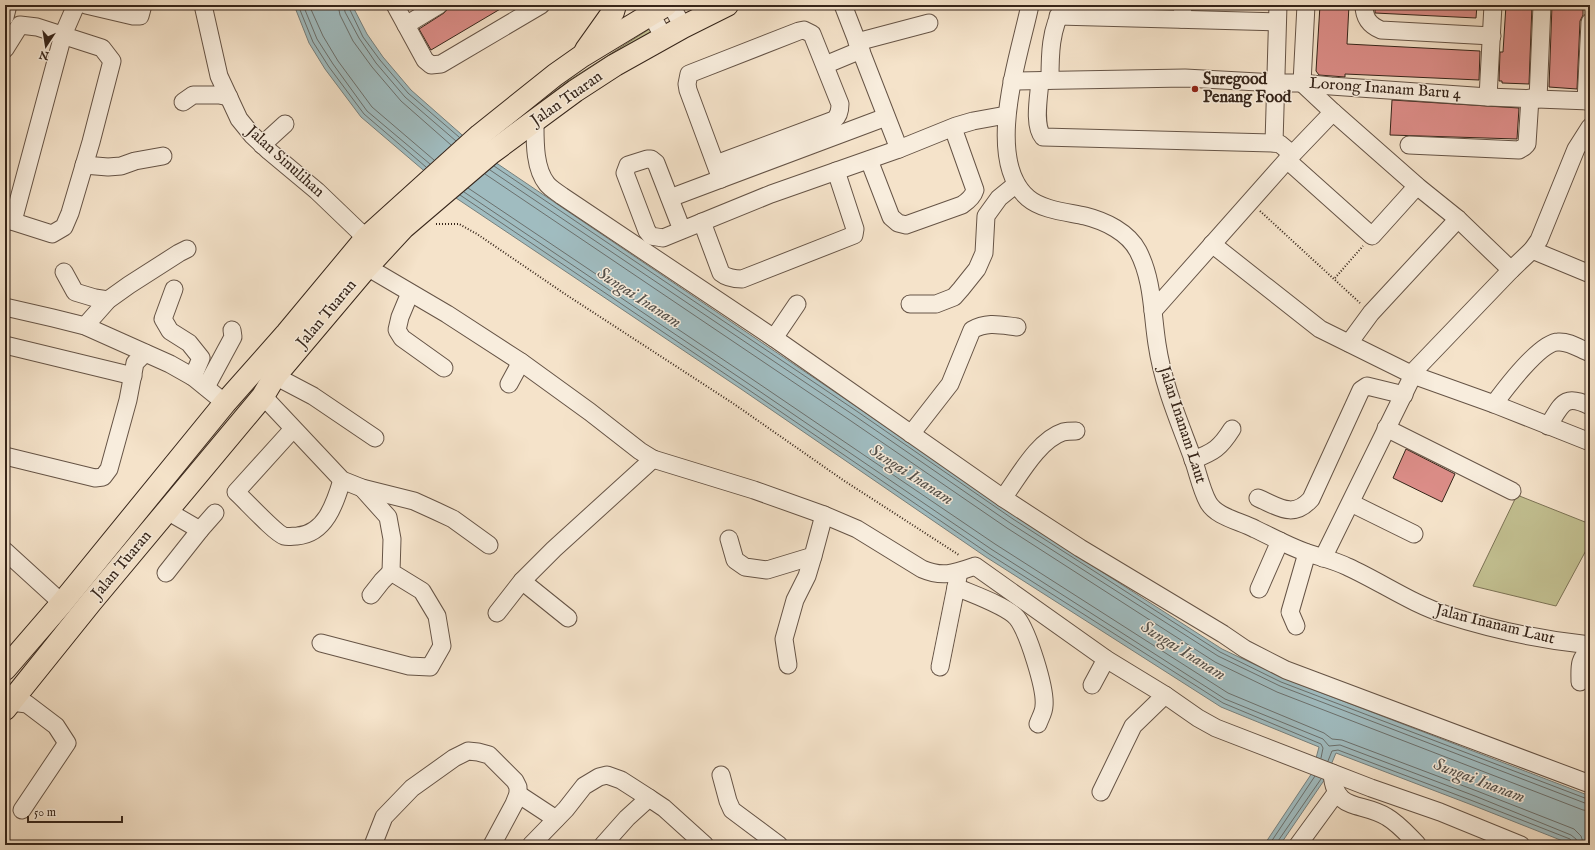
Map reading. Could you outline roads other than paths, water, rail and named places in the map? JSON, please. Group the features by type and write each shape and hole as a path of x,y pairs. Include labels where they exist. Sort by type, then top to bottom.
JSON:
{"main road":[{"path":"582,56 612,12 615,5"},
{"name":"Jalan Tuaran","path":"485,144 535,120 575,91 604,73 683,27 728,5"},
{"name":"Jalan Tuaran","path":"5,669 62,603 225,403 287,333 366,238 430,193 485,144 555,75 654,8"},
{"name":"Jalan Tuaran","path":"8,706 263,396 275,376 367,267 403,228 430,193"},
{"path":"114,539 133,530 151,510 167,511"}],"street":[{"path":"5,50 10,22 8,5"},
{"path":"10,22 37,27 63,35 102,48 112,61 109,78 70,213 64,228 52,234 9,220 63,35 70,16 77,5"},
{"path":"86,5 132,16 140,16 143,5"},
{"name":"Jalan Sinulihan","path":"203,5 219,76 239,119 262,145 317,191 366,238"},
{"path":"395,5 425,60 431,64 441,64 541,5"},
{"path":"406,26 439,5"},
{"path":"671,5 683,27"},
{"path":"843,5 899,150"},
{"path":"1274,143 1278,5"},
{"path":"1306,5 1302,83 1417,186 1458,219 1511,270"},
{"path":"1364,5 1364,11 1369,23 1381,30 1492,36"},
{"path":"1488,96 1493,5"},
{"path":"1409,145 1519,150 1527,144 1534,99 1542,5"},
{"path":"654,8 664,38"},
{"path":"910,304 936,304 954,297 977,269 984,253 986,216 999,198 1015,185 1008,158 1006,115 1027,10"},
{"path":"1277,22 1183,12 1062,10 1054,30 1050,62 1045,80 1038,124 1040,133 1043,137 1280,144 1290,157 1372,236 1417,186"},
{"path":"1588,101 1590,22"},
{"path":"825,65 859,46 929,23"},
{"path":"670,198 719,171 834,120 839,114 840,104 812,34 804,30 689,74 687,84 688,90 719,171"},
{"name":"Lorong Inanam Baru 4","path":"1012,81 1184,78 1302,83 1339,87 1588,101"},
{"path":"183,102 193,95 219,95 229,97"},
{"path":"1153,311 1290,157 1333,112"},
{"path":"682,230 658,165 654,160 647,159 626,167 625,173 649,234 654,238 663,238 771,194 899,150 953,128 973,121 1006,115"},
{"path":"719,171 886,117"},
{"path":"535,120 535,145 541,175 548,185 662,264 774,338 1003,498 1080,548 1223,634 1245,649 1286,670 1590,784"},
{"path":"262,145 285,124"},
{"path":"1323,558 1416,369 1532,250 1539,240 1576,149 1590,127"},
{"path":"869,160 891,217 898,223 906,225 962,204 974,195 975,190 953,128"},
{"path":"84,165 108,167 121,166 135,160 163,156"},
{"path":"702,222 721,273 734,279 742,279 854,235 855,229 836,171"},
{"name":"Jalan Inanam Laut","path":"1015,185 1030,200 1045,206 1089,217 1111,225 1137,248 1149,278 1157,345 1169,397 1205,494 1213,510 1307,553 1346,566 1424,607 1446,615 1493,628 1551,641 1590,645"},
{"path":"1349,343 1371,313 1458,219"},
{"path":"1212,244 1320,329 1413,375 1494,404 1590,442"},
{"path":"85,326 108,300 135,281 187,249"},
{"path":"1532,250 1590,274"},
{"path":"367,267 447,314 521,362 585,408 640,451 653,459 754,490 824,515 857,529 922,569 933,573 964,575 1106,659 1216,728 1332,773 1440,812 1521,845"},
{"path":"64,272 75,292 108,300"},
{"path":"174,289 163,319 170,331 189,343 201,358 193,377"},
{"path":"410,293 400,317 398,330 402,338 444,368"},
{"path":"774,338 797,304"},
{"path":"5,308 85,326 170,364 193,377 225,403"},
{"path":"911,434 950,384 972,330 979,326 988,324 1017,327"},
{"path":"206,387 233,337 232,330"},
{"path":"1494,404 1528,363 1546,346 1557,342 1568,343 1590,353"},
{"path":"5,345 133,376"},
{"path":"5,456 95,478 102,477 109,469 128,400 135,363 145,353"},
{"path":"509,384 521,362"},
{"path":"275,376 313,396 375,438"},
{"path":"1258,498 1284,510 1292,511 1304,507 1311,499 1362,390 1367,386 1404,395"},
{"path":"263,396 293,430 342,480 362,488 414,501 453,519 488,545"},
{"path":"1548,426 1563,403 1568,400 1580,402 1590,406"},
{"path":"1386,428 1512,491"},
{"path":"293,430 236,492 284,536 306,536 322,525 336,498 342,480"},
{"path":"1193,460 1207,455 1222,445 1232,430"},
{"path":"1003,498 1039,449 1052,438 1064,432 1076,431"},
{"path":"497,614 522,581 554,549 653,459"},
{"path":"362,488 388,517 392,539 391,572 382,580 371,595"},
{"path":"1351,503 1414,534"},
{"path":"167,511 200,530"},
{"path":"166,573 215,513"},
{"path":"788,665 784,639 795,600 807,576 824,515"},
{"path":"729,539 735,560 745,567 767,570 813,556"},
{"path":"1259,589 1280,541"},
{"path":"5,551 62,603"},
{"path":"1296,626 1290,612 1307,553"},
{"path":"321,643 409,666 430,667 442,646 437,616 422,591 391,572"},
{"path":"940,667 964,575"},
{"path":"964,575 996,604 1017,618 1038,669 1044,694 1044,708 1038,724"},
{"path":"522,581 568,618"},
{"path":"1580,682 1580,661 1590,650"},
{"path":"1092,685 1106,659"},
{"path":"1101,792 1133,726 1165,695"},
{"path":"8,706 27,704 56,726 67,743 22,810"},
{"path":"373,845 384,817 412,788 454,758 468,751 488,755 515,781 518,787 518,794 492,845"},
{"path":"1332,773 1333,786 1336,793 1342,800 1387,817 1417,844"},
{"path":"532,845 584,786 599,777 607,775 621,780 664,808 705,845"},
{"path":"721,775 732,810 738,816 779,845"},
{"path":"1298,845 1336,793"},
{"path":"518,794 556,819"},
{"path":"603,845 627,818 649,798"}],"water":[{"name":"Sungai Inanam","path":"294,5 352,5 367,34 383,57 411,90 486,156 860,409 1015,516 1222,649 1283,678 1590,796 1590,845 1573,845 1336,753 1325,779 1280,845 1264,845 1312,773 1319,747 1221,707 986,557 741,389 456,198 361,117 325,69 309,43"}],"place":[{"name":"Suregood Penang Food","path":"1195,89"}]}
